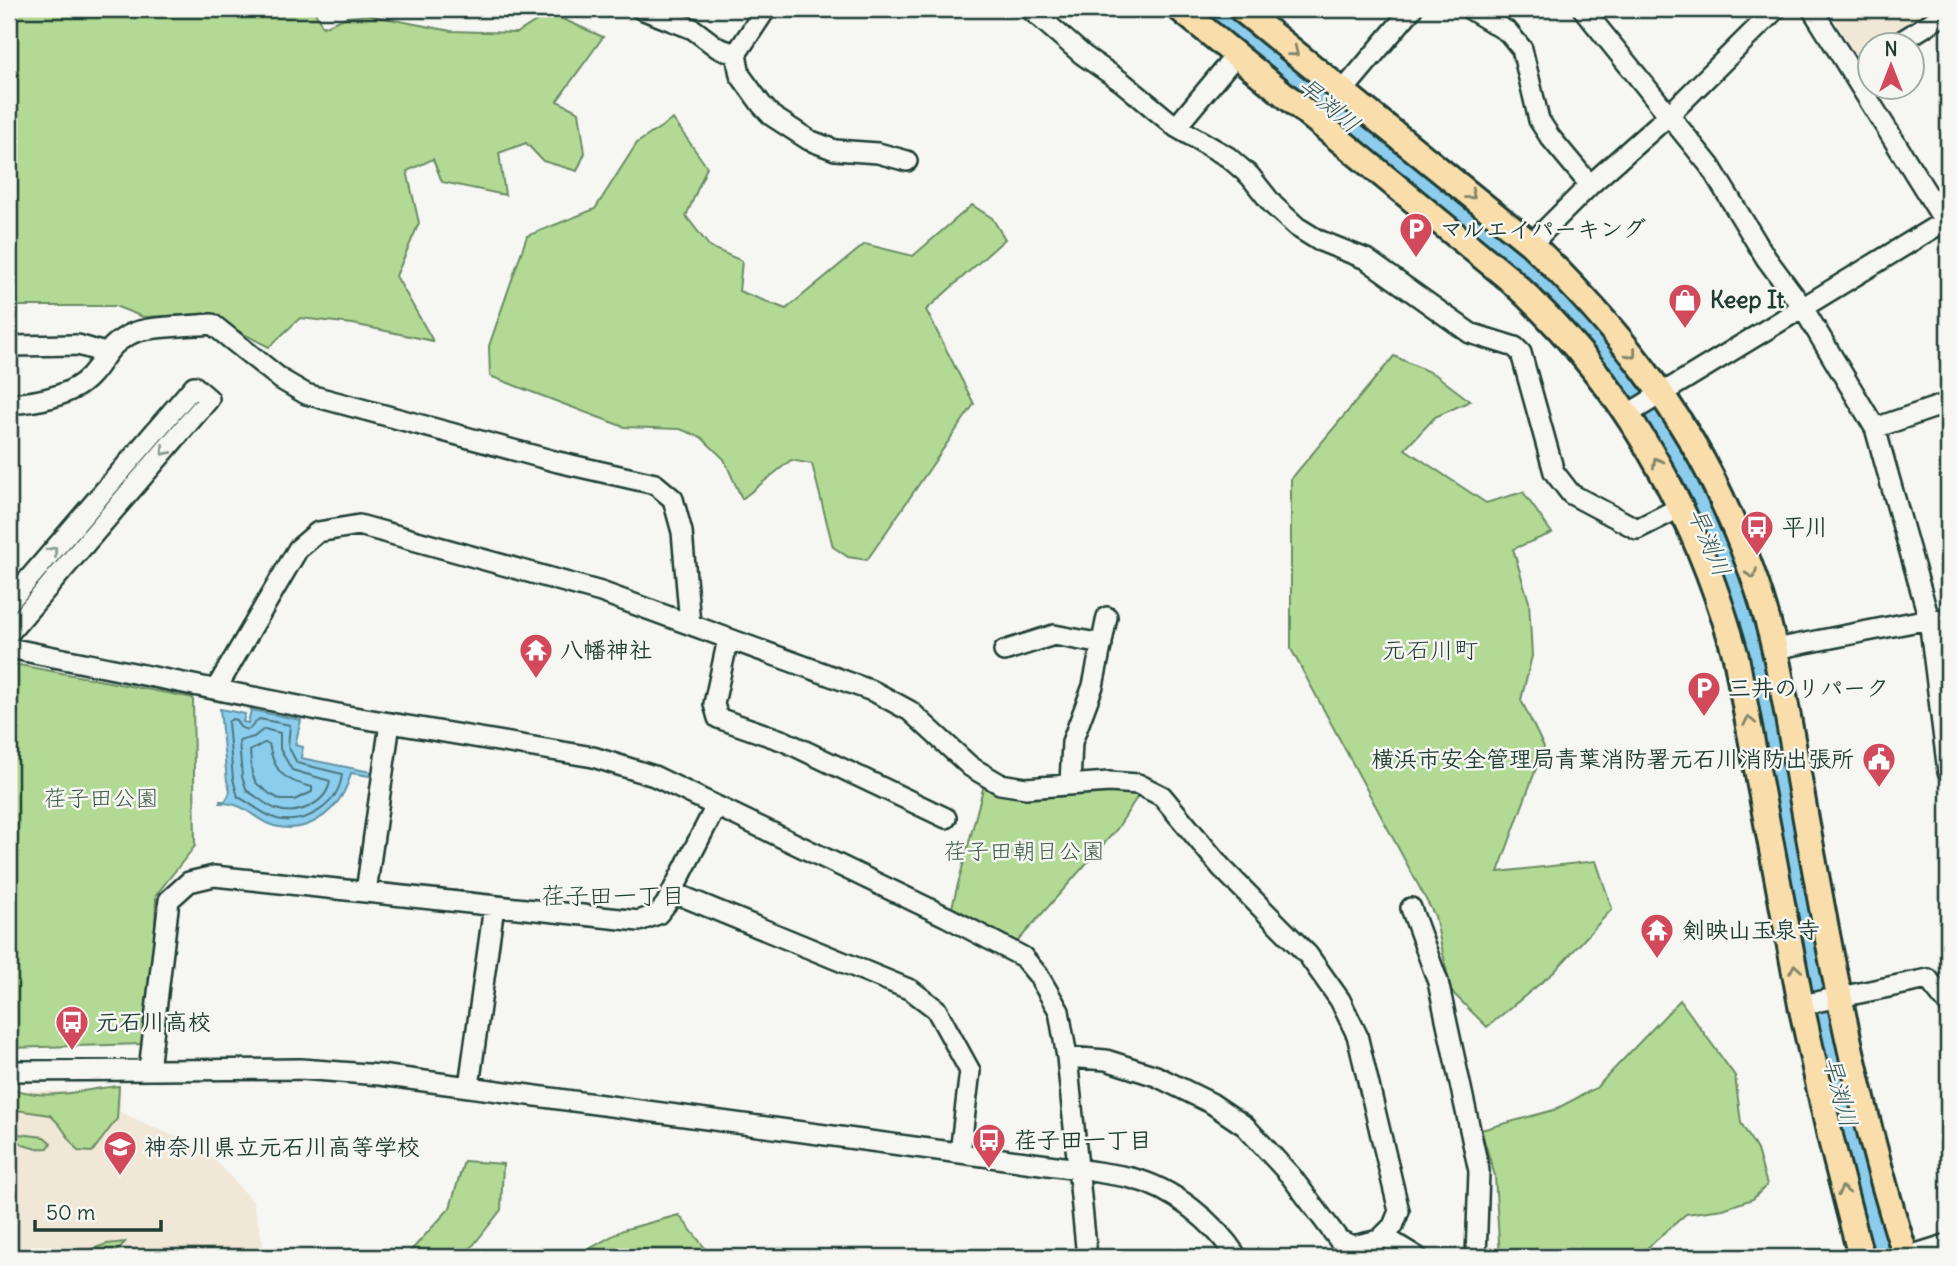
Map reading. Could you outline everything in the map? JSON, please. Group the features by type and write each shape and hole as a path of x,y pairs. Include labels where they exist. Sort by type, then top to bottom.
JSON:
{"main road":[{"path":"1180,9 1507,277 1572,341 1698,452 1729,514 1754,580 1775,649 1838,998 1885,1193 1906,1257"},
{"path":"1241,9 1531,244 1600,315 1644,403 1657,460 1681,506 1712,579 1735,656 1801,1005 1830,1136 1861,1257"}],"street":[{"path":"641,9 693,29 718,48 736,54"},
{"path":"766,9 736,54 740,75 772,116 809,140 835,149 878,153 907,161"},
{"path":"1030,9 1083,55 1122,82 1176,127 1228,157 1250,176 1273,205 1297,227 1318,240 1366,260 1470,333 1514,347 1521,353 1554,472 1570,494 1637,530 1681,506"},
{"path":"1343,91 1412,9"},
{"path":"1470,9 1508,32 1522,48 1539,120 1550,138 1590,185"},
{"path":"1583,9 1710,166 1766,258 1803,308 1875,428 1938,620 1948,772"},
{"path":"1531,244 1590,185 1669,115 1776,9"},
{"path":"1644,403 1947,222 1812,9"},
{"path":"1916,32 1948,12"},
{"path":"1176,127 1236,55"},
{"path":"1851,72 1856,69"},
{"path":"9,404 48,398 75,388 90,376 105,353 133,332 212,324 282,380 306,394 558,462 655,484 673,499 682,532 690,624"},
{"path":"11,346 78,345 105,353"},
{"path":"9,603 194,386 209,399 9,632"},
{"path":"1875,428 1948,402"},
{"path":"216,689 298,548 318,532 359,525 601,592 876,692 909,711 971,767 1000,783 1026,788 1109,782 1138,783 1162,796 1221,867 1308,955 1340,1000 1357,1035 1399,1211 1393,1226 1379,1240 1353,1246 1339,1240 1290,1175 1245,1126 1211,1103 1156,1076 1106,1060 1066,1057"},
{"path":"1070,784 1072,742 1093,686 1107,617"},
{"path":"1775,649 1938,620"},
{"path":"1004,651 1054,635 1102,644"},
{"path":"728,639 714,704 718,718 783,741 946,818"},
{"path":"9,648 390,723 593,757 654,776 937,912 1023,957 1038,975 1059,1011 1087,1257"},
{"path":"366,892 390,723"},
{"path":"149,1070 169,901 189,882 214,876 639,921 658,914 666,904 716,806"},
{"path":"671,892 911,990 936,1009 970,1071 960,1153"},
{"path":"469,1086 494,906"},
{"path":"1411,908 1438,982 1479,1171 1476,1257"},
{"path":"1801,1005 1928,979 1948,1004"},
{"path":"9,1071 301,1069 380,1074 1078,1169 1133,1178 1171,1194 1197,1214 1237,1257"},
{"path":"1383,1236 1417,1257"},
{"path":"1906,1257 1948,1244"}],"shaded area":[{"path":"1829,9 1937,9 1898,32 1856,32 1855,58"},
{"name":"神奈川県立元石川高等学校","path":"120,1085 120,1112 208,1152 253,1202 265,1252 273,1257 9,1257 9,1090 75,1092"}],"green space":[{"path":"9,9 313,9 323,27 347,17 369,15 451,31 517,33 549,13 603,37 557,101 579,112 585,153 577,171 543,161 526,143 499,153 505,195 442,182 433,159 407,171 419,223 396,276 433,341 353,324 300,318 269,347 205,314 143,317 115,306 9,306"},
{"path":"673,119 707,167 686,216 710,247 742,261 739,291 786,309 865,244 913,256 972,205 992,218 1005,239 926,310 974,404 867,560 848,557 833,547 812,464 791,460 742,499 724,459 701,437 680,429 624,427 490,376 489,346 527,236 595,209 637,143"},
{"path":"1394,356 1436,375 1470,401 1435,417 1405,449 1486,503 1523,492 1552,533 1513,549 1529,602 1532,656 1521,700 1544,747 1498,872 1596,861 1612,909 1554,972 1487,1027 1451,991 1435,916 1291,649 1291,479"},
{"name":"荏子田公園","path":"9,663 193,698 195,846 156,895 155,934 143,1044 9,1048"},
{"name":"荏子田朝日公園","path":"984,785 1009,796 1056,796 1096,790 1139,794 1117,829 1017,942 952,907"},
{"path":"1680,1000 1735,1076 1741,1123 1757,1150 1767,1185 1753,1199 1723,1209 1686,1214 1637,1257 1500,1257 1495,1176 1481,1130 1554,1110 1596,1088"},
{"path":"119,1086 117,1119 92,1152 78,1151 50,1115 9,1109 9,1090 57,1094"},
{"path":"19,1134 44,1137 51,1143 48,1148 31,1148 20,1142 17,1138"},
{"path":"464,1161 503,1164 501,1210 464,1257 405,1257 450,1208"},
{"path":"679,1215 712,1257 589,1257 589,1249 623,1230"},
{"path":"125,1242 116,1252 116,1257 90,1257 92,1249"}],"water":[{"path":"220,709 245,714 243,722 248,723 251,710 301,720 295,745 303,747 301,758 371,772 370,776 351,773 341,797 333,807 324,816 301,827 274,826 243,808 220,803 225,801 230,791"}],"waterway":[{"name":"早渕川","path":"1213,9 1458,212 1517,263 1574,319 1644,410 1683,478 1717,551 1750,639 1812,988 1886,1257"}],"place":[{"name":"マルエイパーキング","path":"1416,259"},
{"name":"Keep It","path":"1685,330"},
{"name":"平川","path":"1757,557"},
{"name":"八幡神社","path":"536,680"},
{"name":"三井のリパーク","path":"1704,718"},
{"name":"横浜市安全管理局青葉消防署元石川消防出張所","path":"1879,789"},
{"name":"剣映山玉泉寺","path":"1657,960"},
{"name":"元石川高校","path":"72,1052"},
{"name":"荏子田一丁目","path":"989,1170"},
{"name":"神奈川県立元石川高等学校","path":"120,1177"}],"district":[{"name":"元石川町","path":"1430,650"},
{"name":"荏子田一丁目","path":"613,896"}]}
